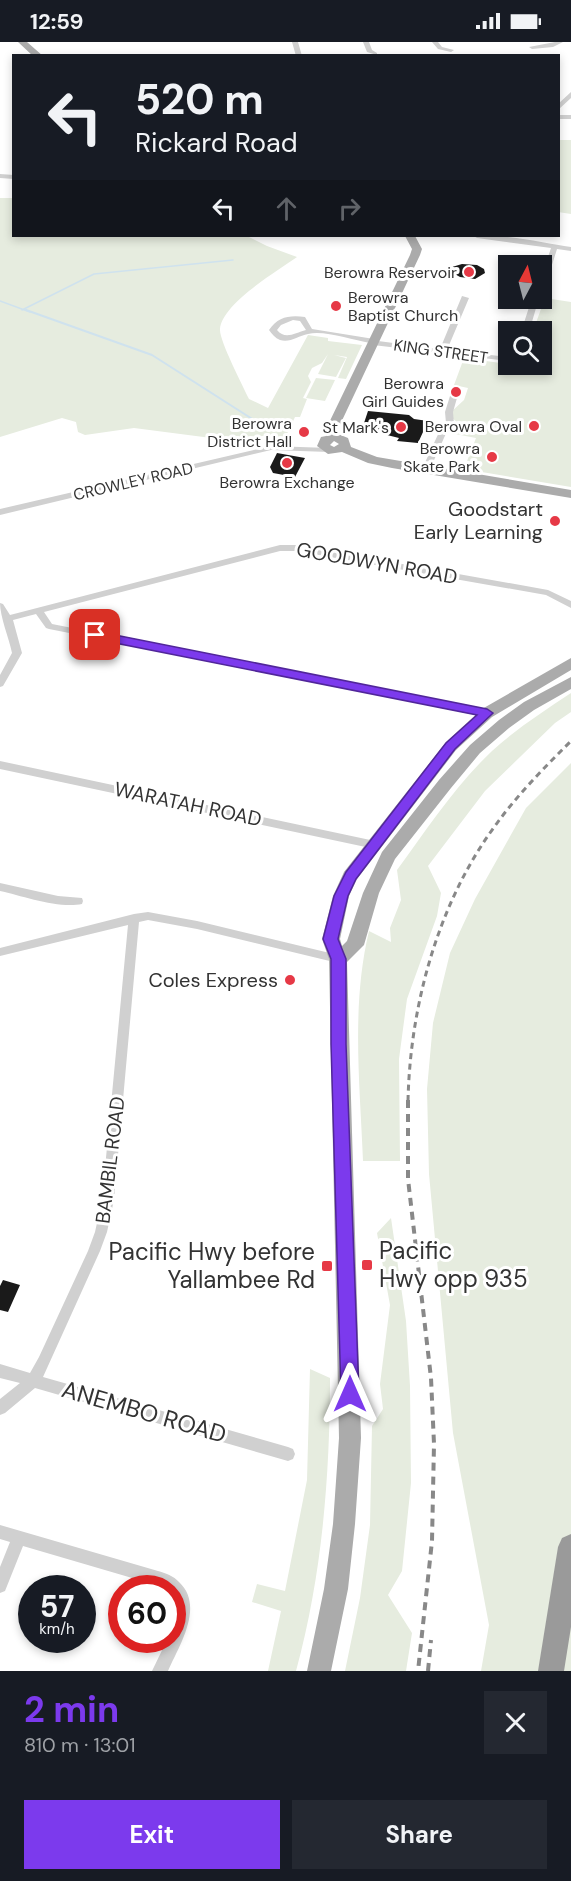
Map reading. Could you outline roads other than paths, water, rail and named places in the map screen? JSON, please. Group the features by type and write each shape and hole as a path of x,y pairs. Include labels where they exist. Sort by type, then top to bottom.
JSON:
{"highway":[{"path":"551,1671 571,1548"}],"main road":[{"path":"22,42 37,54"},
{"path":"411,237 417,249 415,255 332,429 328,444 344,441 346,445 343,448 373,460 571,494"},
{"path":"319,1671 336,1589 344,1524 350,1438 338,959 330,939 341,896 350,876 451,746 487,713 571,663"},
{"path":"338,959 355,945 371,893 388,856 475,749 529,706 571,682"}],"street":[{"path":"366,42 369,51 375,54"},
{"path":"435,42 440,48 451,50"},
{"path":"530,45 553,45 560,42"},
{"path":"560,106 571,94"},
{"path":"485,237 571,249"},
{"path":"552,255 555,246"},
{"path":"443,351 465,298"},
{"name":"KING STREET","path":"310,331 302,319 293,318 278,323 273,330 278,337 284,339 310,331 374,342 498,358"},
{"path":"426,469 445,428 450,424 449,412 453,398"},
{"name":"CROWLEY ROAD","path":"0,512 271,448 302,448 328,444"},
{"name":"GOODWYN ROAD","path":"8,618 280,548 296,548 548,593 571,604"},
{"path":"0,606 8,618 17,653 0,684"},
{"path":"38,610 49,626 487,713"},
{"name":"WARATAH ROAD","path":"2,768 375,844"},
{"path":"0,886 58,900 78,901"},
{"path":"0,952 148,916 338,959"},
{"name":"BAMBIL ROAD","path":"0,1408 33,1381 44,1362 94,1251 105,1218 134,918"},
{"name":"ANEMBO ROAD","path":"0,1371 288,1454"},
{"path":"0,1532 165,1580 177,1588 183,1598 183,1614 160,1671"},
{"path":"0,1586 19,1538"}],"waterway":[{"path":"23,309 94,274 233,260"},
{"path":"0,301 23,309"},
{"path":"23,309 30,312"},
{"path":"26,310 152,355 268,429"}],"railway":[{"path":"408,1101 414,1029 421,993 443,922 458,888 475,856 503,815 571,741"},
{"path":"408,1101 408,1179 431,1378 434,1444 432,1541 418,1671"},
{"path":"428,1671 431,1640"}],"place":[{"name":"Berowra Reservoir","path":"469,272"},
{"name":"Berowra Baptist Church","path":"336,306"},
{"name":"Berowra Girl Guides","path":"456,392"},
{"name":"Berowra Oval","path":"534,426"},
{"name":"St Mark's","path":"401,427"},
{"name":"Berowra District Hall","path":"304,432"},
{"name":"Berowra Skate Park","path":"492,457"},
{"name":"Berowra Exchange","path":"287,463"},
{"name":"Goodstart Early Learning","path":"555,521"},
{"name":"Coles Express","path":"290,980"},
{"name":"Pacific Hwy opp 935","path":"367,1265"},
{"name":"Pacific Hwy before Yallambee Rd","path":"327,1266"}]}
